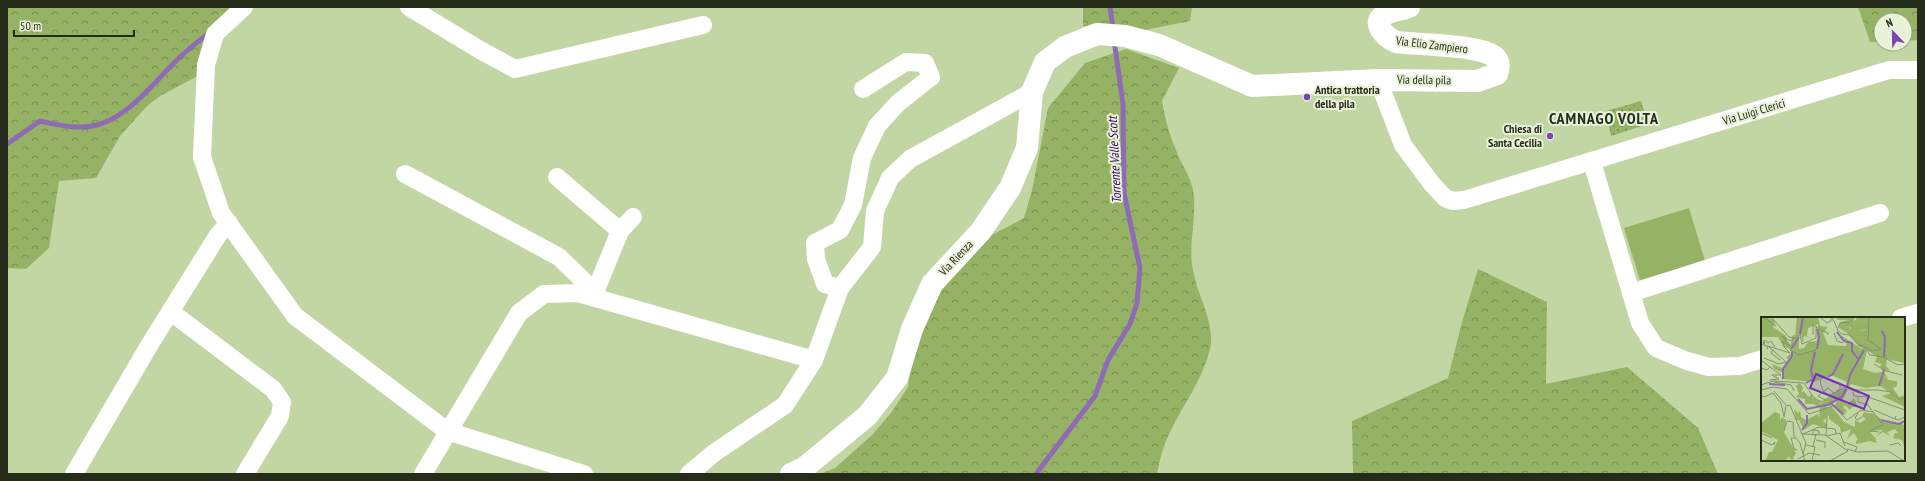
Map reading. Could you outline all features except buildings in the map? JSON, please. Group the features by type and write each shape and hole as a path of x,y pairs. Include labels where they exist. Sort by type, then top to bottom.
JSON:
{"street":[{"path":"244,7 215,34 206,65 202,157 221,212 295,316 448,430 584,474"},
{"path":"409,7 480,50 515,69 703,25"},
{"name":"Via Elio Zampiero","path":"1409,7 1387,14 1381,18 1379,25 1381,32 1386,37 1396,42 1459,47 1486,53 1494,56 1500,67"},
{"name":"Via della pila","path":"1097,34 1125,36 1160,45 1252,86 1378,80 1477,81 1497,74 1500,67"},
{"name":"Via Rienza","path":"791,474 804,468 867,416 897,378 912,329 932,284 981,231 1010,188 1027,148 1032,92 1045,62 1065,47 1097,34"},
{"path":"840,288 825,284 816,259 815,243 840,230 853,205 862,158 877,126 898,103 931,77 925,63 906,62 863,89"},
{"name":"Via Luigi Clerici","path":"1378,80 1403,145 1432,184 1445,198 1453,201 1464,200 1592,162 1889,70 1918,70"},
{"path":"689,474 714,453 785,405 814,360 840,288 872,247 875,211 890,178 910,159 1032,92"},
{"path":"1592,162 1640,323 1656,348 1687,361 1709,367 1740,366 1761,359"},
{"path":"406,174 559,257 589,286 593,297"},
{"path":"557,178 620,230"},
{"path":"1630,293 1880,213"},
{"path":"593,297 620,230 633,217"},
{"path":"74,474 218,235 229,223"},
{"path":"423,474 519,313 544,294 578,293 814,360"},
{"path":"171,312 273,389 282,402 280,416 245,474"},
{"path":"1904,317 1918,313"}],"green space":[{"path":"7,7 249,7 216,42 209,70 160,96 147,106 120,136 96,178 59,181 49,248 26,269 7,268"},
{"path":"1083,7 1192,7 1190,21 1135,32 1083,26"},
{"path":"1858,7 1918,7 1918,40 1913,40 1913,12 1873,12 1873,42 1870,42"},
{"path":"1126,49 1179,68 1162,101 1171,138 1192,186 1194,196 1191,249 1193,270 1208,320 1211,339 1210,349 1203,370 1167,439 1157,474 820,474 835,468 872,435 891,413 908,387 911,367 927,314 945,285 988,237 1024,218 1032,190 1048,108 1085,63"},
{"path":"1641,101 1648,124 1611,136 1606,111"},
{"path":"1689,208 1705,261 1640,280 1624,228"},
{"path":"1478,269 1547,302 1546,384 1627,367 1698,428 1718,474 1353,474 1352,421 1448,378 1462,322"}],"waterway":[{"name":"Torrente Valle Scott","path":"1110,7 1113,30"},
{"path":"7,144 40,121 83,127 97,125 120,114 141,97 182,55 209,33"},
{"name":"Torrente Valle Scott","path":"1036,474 1095,396 1108,360 1130,324 1137,303 1140,268 1124,193 1123,104 1114,40"}],"place":[{"name":"Antica trattoria della pila","path":"1307,97"},
{"name":"Chiesa di Santa Cecilia","path":"1550,136"}],"district":[{"name":"CAMNAGO VOLTA","path":"1604,118"}]}
